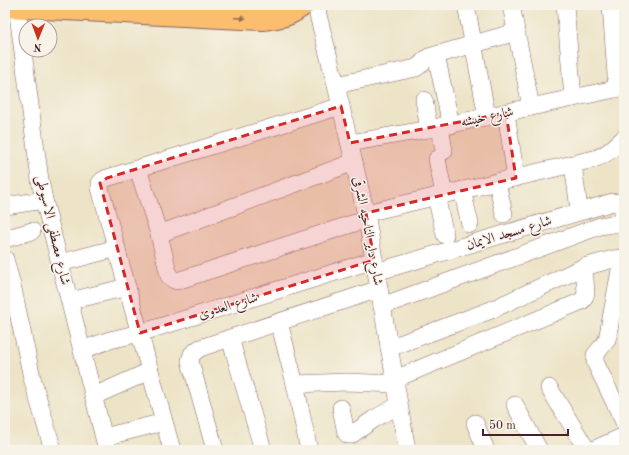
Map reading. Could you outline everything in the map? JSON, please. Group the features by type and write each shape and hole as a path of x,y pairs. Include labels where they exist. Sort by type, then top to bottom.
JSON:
{"main road":[{"path":"11,6 263,19 284,15 307,7"}],"street":[{"path":"466,5 487,117"},
{"path":"511,5 531,107"},
{"path":"565,5 573,98"},
{"path":"611,5 620,88"},
{"name":"شارع مصطفى الاسيوطى","path":"11,6 44,200 105,443"},
{"name":"شارع داير الناحيه الشرقى","path":"307,7 336,85 350,143 380,289 407,450"},
{"path":"336,85 416,68 419,67 425,59 436,55 516,32"},
{"path":"436,55 441,155 440,195 445,235"},
{"name":"شارع خيشه","path":"350,143 440,127 620,88"},
{"path":"424,100 440,127"},
{"path":"172,450 100,188 100,183 103,180 341,106"},
{"path":"506,113 516,178"},
{"path":"138,169 159,234 169,276 177,281 366,216 440,195 601,157 608,154 624,138"},
{"path":"159,234 354,162"},
{"path":"573,164 578,202"},
{"path":"497,182 504,214"},
{"path":"462,190 470,224"},
{"path":"5,206 44,200"},
{"name":"شارع مسجد الايمان","path":"375,266 613,202 617,202 622,206 624,224"},
{"path":"382,306 600,226 624,224"},
{"path":"5,238 32,231"},
{"path":"60,263 117,248"},
{"path":"389,348 491,310 584,267 613,259 624,258"},
{"path":"5,259 32,378 53,450"},
{"path":"624,265 620,270 607,340 595,358 596,364 620,405 624,422"},
{"name":"شارع العدوى","path":"82,350 110,340 140,333 375,266"},
{"path":"295,384 395,382 582,301 586,293 584,267"},
{"path":"70,301 128,287"},
{"path":"215,450 190,361 192,354 196,351 230,338 380,289"},
{"path":"279,322 295,384 309,450"},
{"path":"230,338 263,450"},
{"path":"94,396 150,372"},
{"path":"549,388 588,450"},
{"path":"341,408 345,431 348,435 350,435 399,405"},
{"path":"516,405 539,450"},
{"path":"105,443 164,422"},
{"path":"475,423 485,450"},
{"path":"593,450 624,436"}],"highlighted area":[{"path":"341,106 350,143 506,113 516,178 366,213 374,260 140,333 100,183 107,178"}]}
